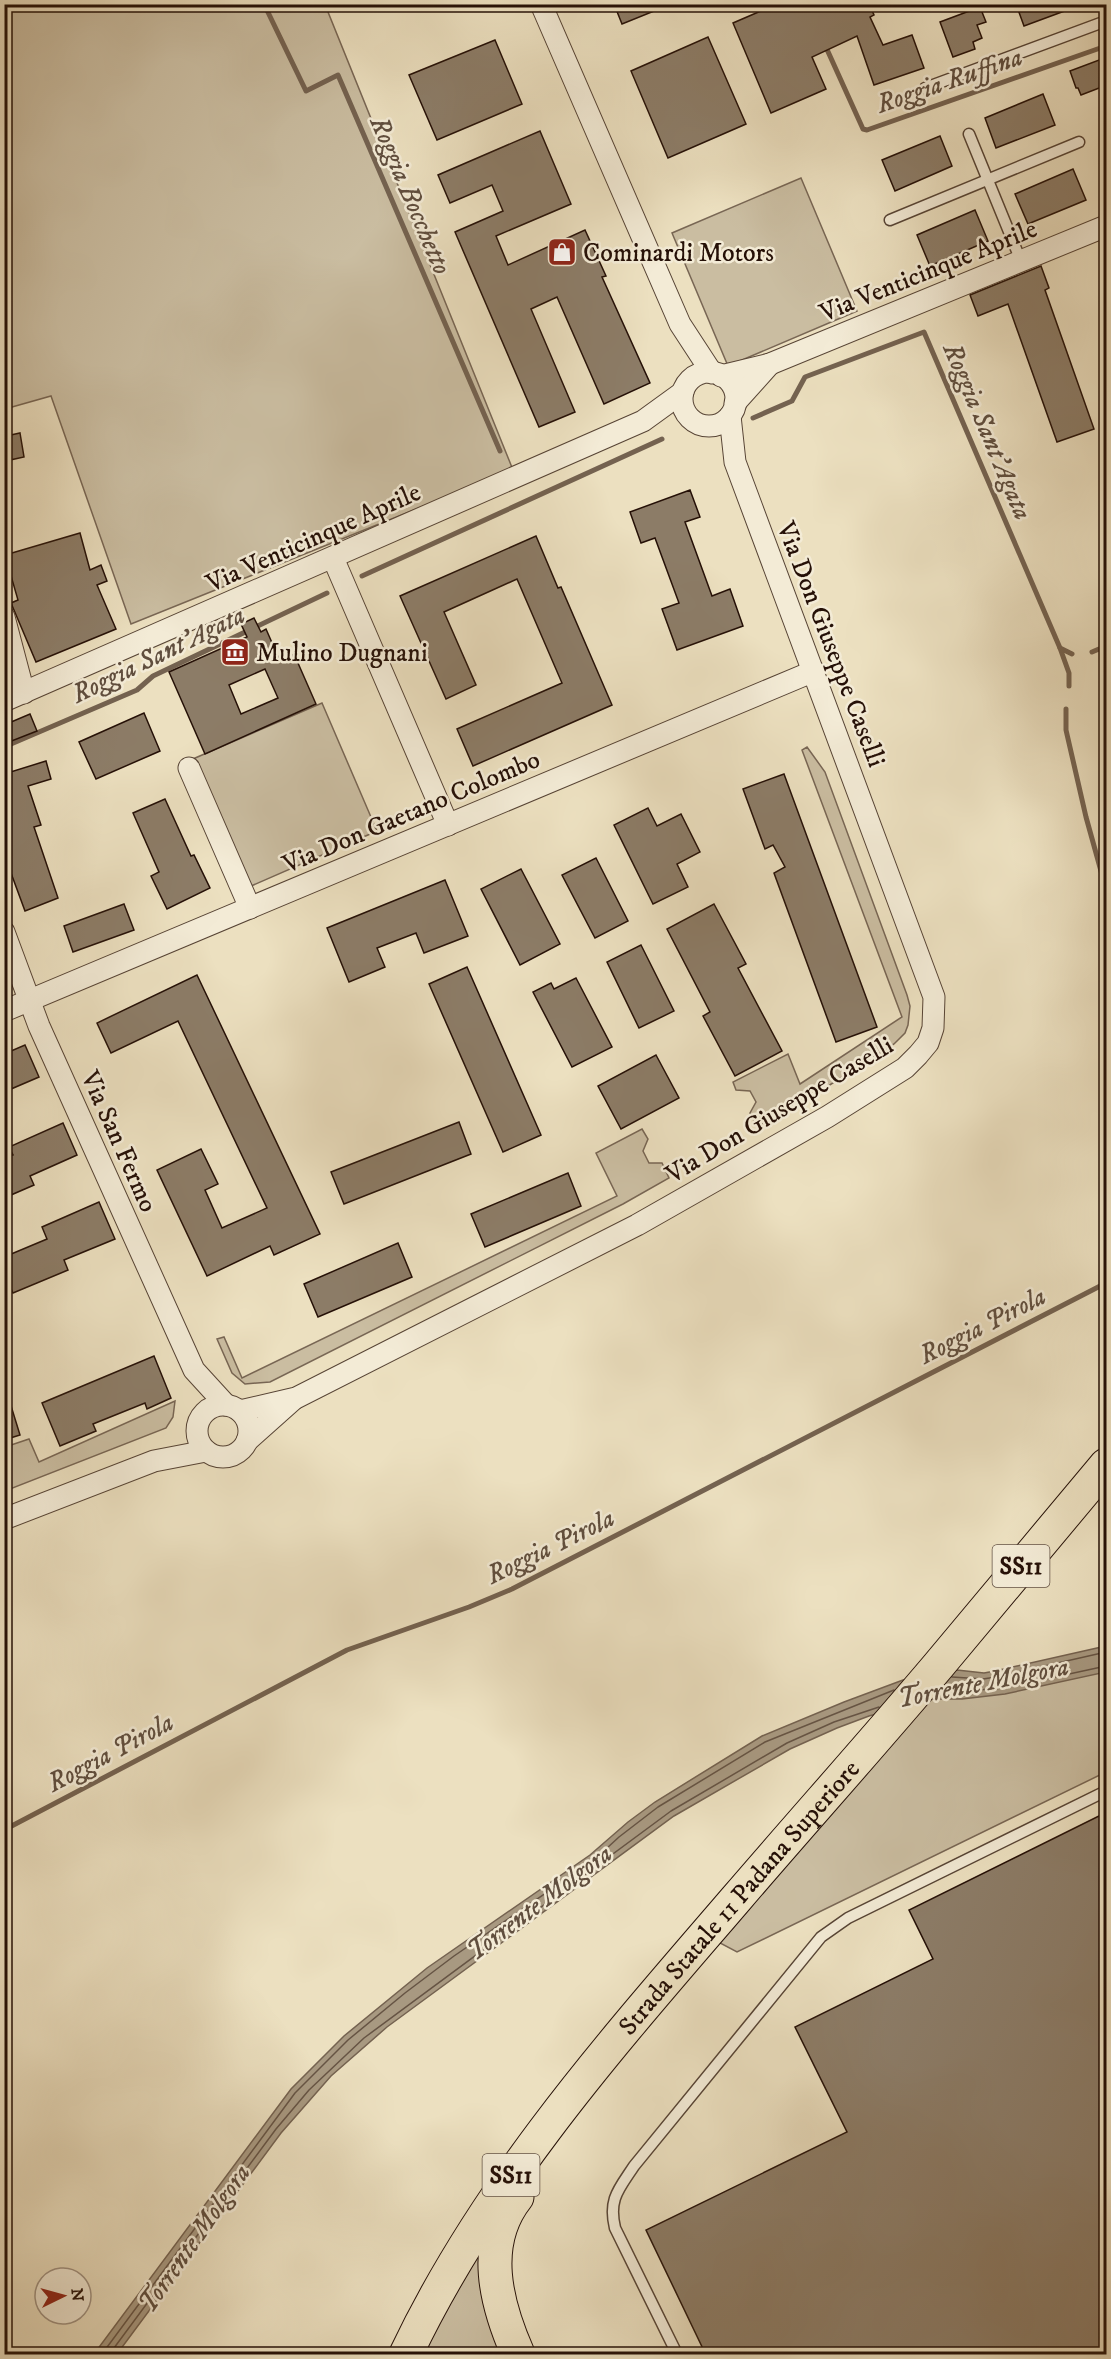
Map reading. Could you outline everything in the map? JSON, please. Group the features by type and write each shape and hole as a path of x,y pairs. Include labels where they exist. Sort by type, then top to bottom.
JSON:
{"main road":[{"name":"Strada Statale 11 Padana Superiore","path":"406,2355 450,2271 489,2206 529,2151 640,2011 937,1667 1107,1465"},
{"path":"518,2355 506,2325 498,2293 495,2254 499,2226 505,2212 607,2081 640,2011"}],"street":[{"path":"541,4 680,324 717,374 733,387 732,410 717,424 696,422 683,406 685,387 680,324"},
{"name":"Via Venticinque Aprile","path":"717,374 770,364 1107,226"},
{"name":"Via Venticinque Aprile","path":"732,410 770,364"},
{"path":"685,387 703,373 717,374"},
{"name":"Via Venticinque Aprile","path":"14,697 643,422 685,387"},
{"name":"Via Don Giuseppe Caselli","path":"247,1441 296,1398 637,1225 827,1117 908,1066 925,1048 933,1028 934,997 735,462 732,410"},
{"name":"Via Venticinque Aprile","path":"643,422 696,422"},
{"name":"Via Don Giuseppe Caselli","path":"696,422 713,434 735,462"},
{"path":"333,558 448,825"},
{"path":"4,617 14,697"},
{"name":"Via Don Gaetano Colombo","path":"4,1011 814,671"},
{"path":"189,768 250,908"},
{"name":"Via San Fermo","path":"4,932 28,1001 194,1370"},
{"path":"194,1370 249,1427 247,1441 238,1453 221,1457 206,1451 201,1446 194,1370"},
{"name":"Via Don Giuseppe Caselli","path":"233,1408 296,1398"},
{"path":"154,1461 198,1423 213,1406 233,1408"},
{"path":"4,1519 154,1461 206,1451"}],"lane":[{"path":"926,88 1107,21"},
{"path":"969,134 1021,261"},
{"path":"890,220 1079,142"},
{"path":"678,2355 615,2228 612,2213 614,2196 634,2166 821,1937 848,1918 1107,1791"}],"shaded area":[{"path":"5,5 330,5 326,7 513,470 131,624 51,396 5,409"},
{"path":"801,178 857,311 728,366 672,233"},
{"path":"322,703 377,831 242,890 186,762"},
{"path":"807,747 825,772 907,995 910,1006 908,1025 905,1033 894,1044 814,1095 757,1127 750,1113 756,1102 750,1091 736,1090 733,1082 788,1054 800,1084 902,1017 802,750"},
{"path":"642,1129 648,1139 643,1151 649,1163 662,1163 669,1178 623,1204 270,1382 245,1384 232,1373 217,1339 224,1337 242,1378 617,1196 596,1153"},
{"path":"175,1401 173,1417 166,1428 5,1491 5,1447 29,1439 39,1462"},
{"path":"1106,1655 1106,1772 737,1952 705,1935 913,1694"},
{"path":"480,2242 512,2354 420,2354"}],"water":[{"name":"Torrente Molgora","path":"1106,1646 1106,1672 1005,1694 962,1699 931,1699 869,1716 790,1749 674,1816 387,2027 331,2076 281,2133 117,2354 94,2354 291,2089 344,2036 427,1968 590,1855 655,1802 762,1736 903,1680 957,1670 984,1673"}],"building":[{"path":"614,4 669,4 669,5 622,24"},
{"path":"777,4 869,4 874,15 870,17 883,45 912,35 924,68 874,85 857,36 812,57 826,89 771,113 733,23"},
{"path":"1016,4 1077,4 1078,6 1024,26"},
{"path":"980,7 986,22 977,25 982,38 973,42 975,49 953,57 940,22"},
{"path":"708,37 746,124 668,158 631,71"},
{"path":"495,40 522,104 437,140 409,75"},
{"path":"1107,57 1107,85 1081,95 1070,71"},
{"path":"1043,94 1055,125 996,148 985,118"},
{"path":"540,131 571,204 496,236 508,265 585,230 606,276 602,277 650,383 604,404 557,297 531,309 575,412 539,427 455,232 503,211 492,185 450,203 438,175"},
{"path":"940,136 952,166 895,191 882,160"},
{"path":"1073,169 1086,200 1028,224 1015,194"},
{"path":"975,210 988,241 930,266 917,235"},
{"path":"1041,266 1049,288 1045,290 1094,429 1057,442 1008,304 978,316 970,295"},
{"path":"20,433 24,457 10,460 6,436"},
{"path":"690,490 700,517 685,522 712,596 730,589 743,626 677,650 662,609 679,603 655,538 641,543 630,512"},
{"path":"80,533 90,570 101,565 107,581 97,585 116,629 36,662 11,603 18,600 5,555"},
{"path":"536,536 558,588 561,587 612,705 473,766 457,729 562,683 517,579 444,612 476,685 446,699 400,596"},
{"path":"254,618 261,632 266,629 280,661 294,654 316,704 205,754 169,672 247,637 241,624","holes":["265,669 278,698 241,714 229,685"]},
{"path":"144,713 160,751 96,779 79,742"},
{"path":"30,714 37,731 4,744 4,725"},
{"path":"46,761 51,779 28,786 41,825 34,827 58,898 25,911 4,854 4,774"},
{"path":"784,774 877,1027 836,1042 774,873 785,867 773,845 765,849 743,789"},
{"path":"165,799 191,856 194,855 210,888 167,909 151,876 159,872 133,813"},
{"path":"648,808 657,826 681,814 700,852 677,864 688,887 653,904 614,825"},
{"path":"596,858 628,921 595,938 562,875"},
{"path":"521,869 560,944 520,965 481,889"},
{"path":"445,880 468,936 424,953 416,933 377,948 385,967 349,982 327,928"},
{"path":"124,904 134,930 73,952 64,926"},
{"path":"714,904 746,964 738,968 782,1051 735,1076 703,1016 710,1012 667,929"},
{"path":"641,945 674,1011 639,1028 607,962"},
{"path":"467,967 541,1135 503,1152 429,984"},
{"path":"197,975 320,1234 274,1255 270,1246 207,1276 157,1170 201,1149 218,1184 205,1190 222,1228 267,1208 178,1021 111,1053 97,1023"},
{"path":"576,978 612,1047 572,1067 533,992 551,983 554,989"},
{"path":"25,1045 39,1077 4,1092 4,1054"},
{"path":"656,1055 679,1098 621,1129 598,1086"},
{"path":"459,1122 471,1154 344,1204 331,1172"},
{"path":"63,1123 77,1155 30,1176 34,1185 4,1198 4,1159 13,1155 9,1147"},
{"path":"568,1173 581,1206 485,1247 471,1214"},
{"path":"99,1202 115,1239 64,1260 68,1270 13,1293 8,1282 4,1284 4,1257 47,1239 42,1227"},
{"path":"398,1243 412,1277 318,1317 304,1284"},
{"path":"154,1356 171,1398 147,1409 145,1403 93,1424 96,1431 60,1446 42,1403"},
{"path":"4,1396 8,1396 20,1435 4,1440"},
{"path":"1107,1812 1107,2355 706,2355 646,2230 847,2132 795,2027 933,1959 909,1910"}],"waterway":[{"name":"Roggia Bocchetto","path":"264,4 306,91 338,75 500,451"},
{"name":"Roggia Ruffina","path":"825,45 863,129 867,130 1106,46"},
{"name":"Roggia Sant'Agata","path":"753,418 792,401 805,377 924,332 1060,648 1072,654"},
{"name":"Roggia Sant'Agata","path":"362,576 662,439"},
{"name":"Roggia Sant'Agata","path":"4,747 137,690 153,676 327,593"},
{"name":"Roggia Sant'Agata","path":"1092,652 1106,646"},
{"path":"1060,648 1069,673 1069,686"},
{"path":"1066,709 1066,730 1086,817 1106,889"},
{"name":"Roggia Pirola","path":"4,1830 347,1650 469,1607 512,1589 1106,1283"}],"place":[{"name":"Cominardi Motors","path":"562,252"},
{"name":"Mulino Dugnani","path":"235,652"}]}
